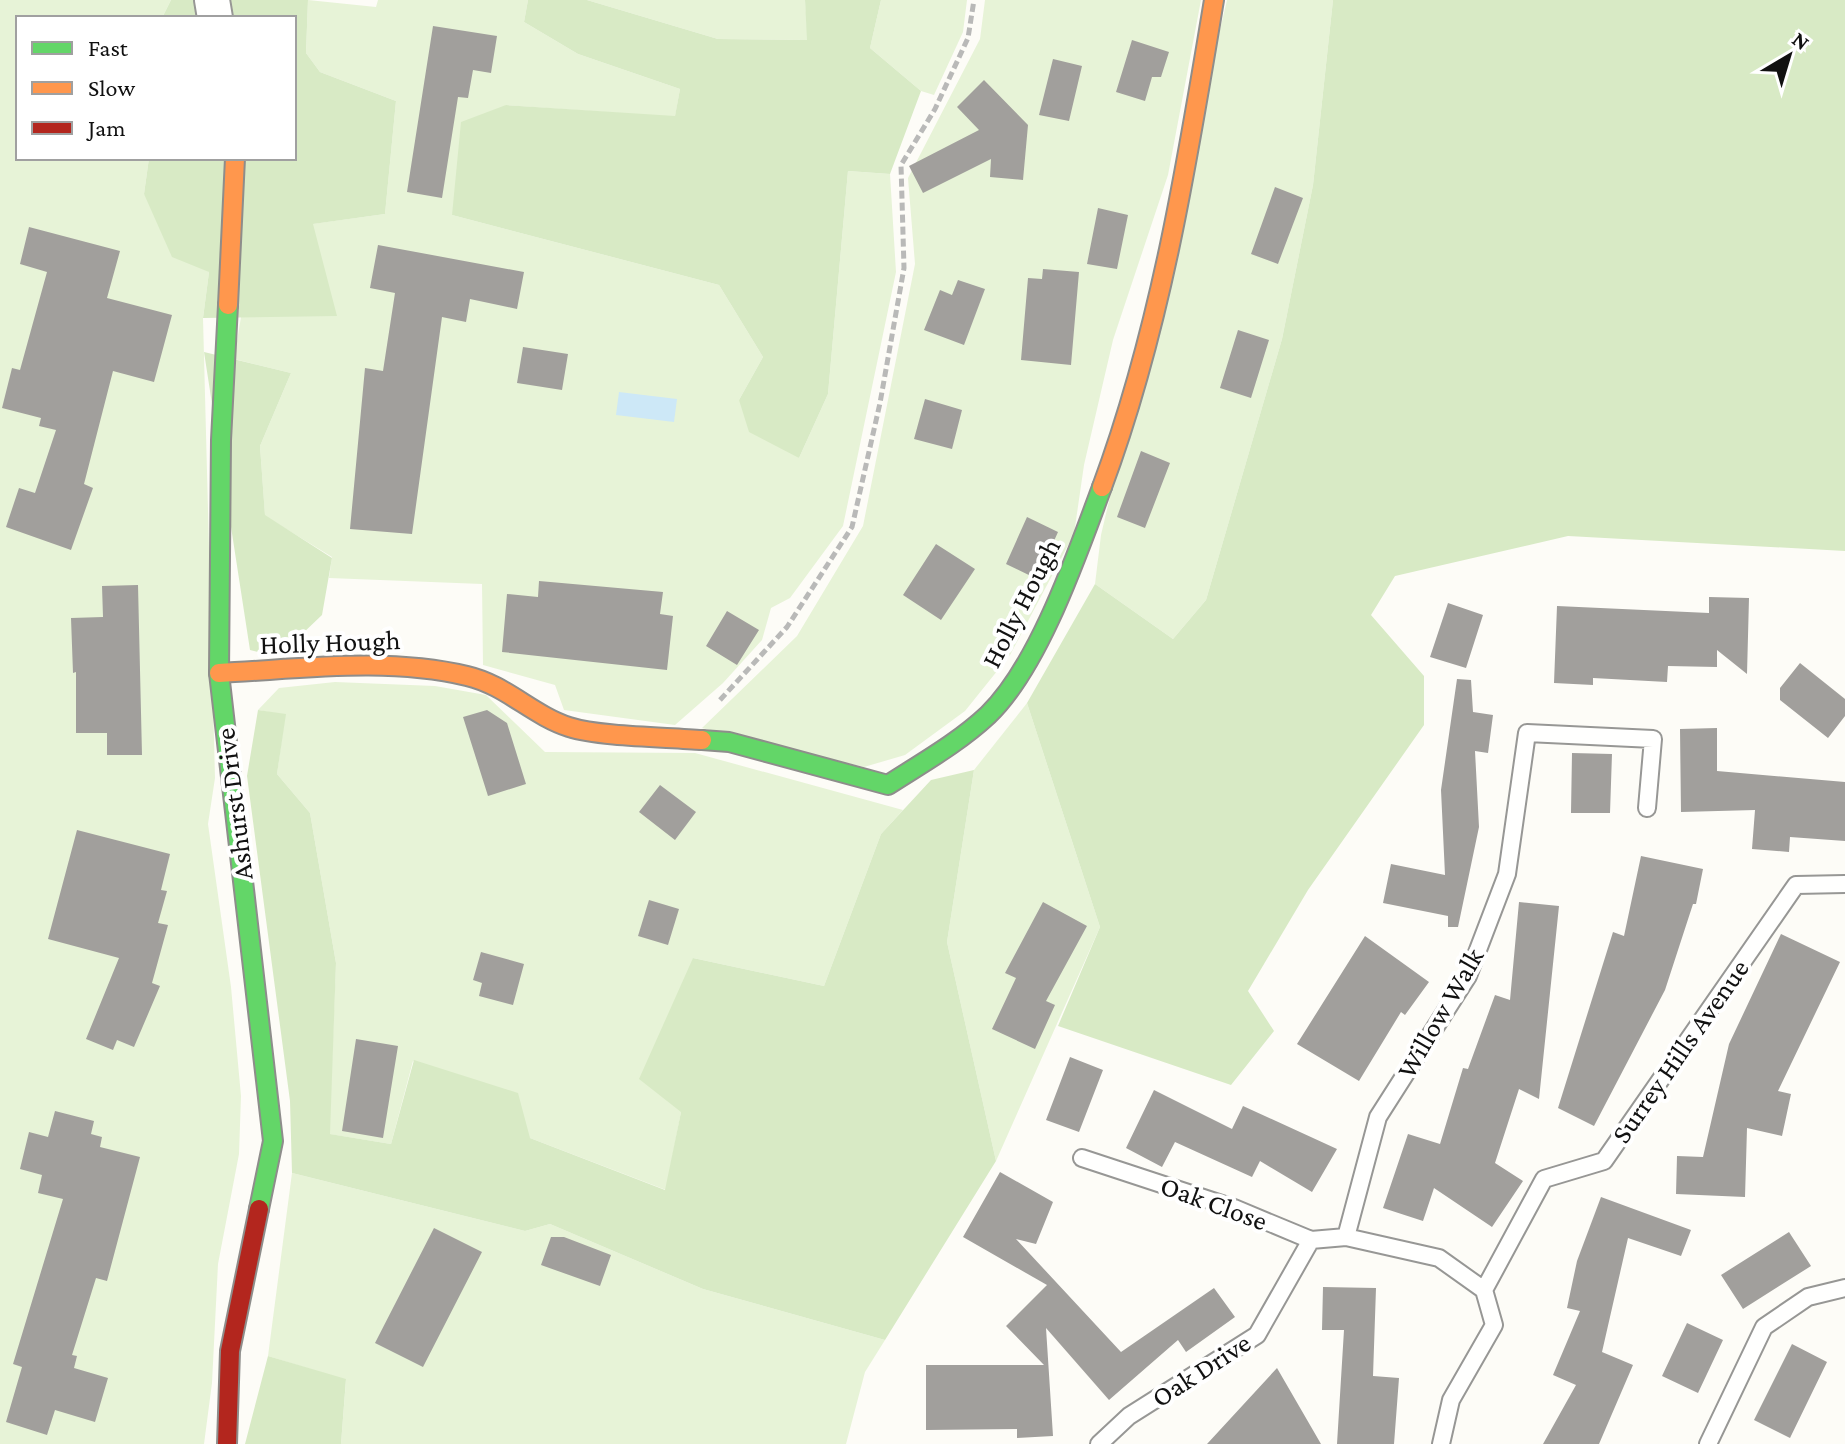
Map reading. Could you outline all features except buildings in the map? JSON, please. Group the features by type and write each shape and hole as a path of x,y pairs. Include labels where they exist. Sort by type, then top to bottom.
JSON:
{"street":[{"name":"Holly Hough","path":"219,673 394,664 469,676 507,691 532,711 571,728 729,742 888,785 978,725 1014,684 1086,538 1133,384 1185,183 1214,0"},
{"name":"Ashurst Drive","path":"227,1444 230,1351 273,1141 219,673 221,440 235,160"}],"lane":[{"name":"Willow Walk","path":"1346,1237 1378,1117 1468,976 1507,874 1527,733 1653,739 1647,808"},
{"name":"Surrey Hills Avenue","path":"1484,1290 1544,1179 1604,1161 1796,885 1845,884"},
{"name":"Oak Close","path":"1082,1158 1234,1208 1311,1240 1346,1237"},
{"path":"1346,1237 1439,1258 1484,1290 1494,1325 1451,1400 1441,1444"},
{"name":"Oak Drive","path":"1099,1444 1129,1416 1257,1335 1311,1240"},
{"path":"1708,1444 1764,1327 1808,1297 1845,1288"}],"path":[{"path":"717,704 787,627 852,527 880,403 904,268 901,165 935,109 968,38 974,0"}],"green space":[{"path":"0,0 171,0 163,16 16,16 16,160 149,160 144,194 209,272 203,318 215,778 208,824 231,987 241,1096 239,1154 218,1264 212,1383 204,1444 0,1444"},
{"path":"171,0 308,0 306,53 320,72 396,101 385,214 313,224 337,316 203,318 209,272 172,257 144,194 149,160 296,160 296,16 163,16"},
{"path":"308,0 376,7 378,0 528,0 524,22 578,54 680,89 675,117 506,105 452,215 719,285 763,357 739,400 799,458 828,394 848,171 890,174 896,272 843,526 790,598 771,608 762,640 723,683 675,725 564,710 555,685 483,665 482,584 329,578 332,557 265,516 260,446 291,373 234,359 241,317 312,224 385,214 396,101 320,72 306,53"},
{"path":"528,0 587,0 718,39 807,40 805,0 881,0 870,48 921,91 890,174 848,171 828,394 799,458 749,432 739,400 763,357 719,285 452,215 461,122 506,105 675,116 680,89 578,54 524,22"},
{"path":"587,0 805,0 808,40 718,39"},
{"path":"881,0 967,0 963,32 934,95 921,91 870,48"},
{"path":"985,0 1201,0 1168,175 1113,340 1084,465 1074,534 1010,655 965,711 905,755 864,767 702,728 797,636 863,526 915,264 908,178 980,39"},
{"path":"1227,0 1333,0 1313,185 1282,339 1206,600 1173,639 1095,584 1101,535"},
{"path":"1333,0 1845,0 1845,551 1568,536 1395,576 1371,615 1424,676 1424,725 1308,890 1248,991 1274,1031 1231,1085 1058,1026 1100,927 1027,703 1095,584 1173,639 1206,600 1282,339 1313,185"},
{"path":"204,352 291,373 260,446 265,515 332,558 322,615 278,657 250,650"},
{"path":"335,682 435,686 486,695 545,752 695,753 903,810 881,834 824,986 693,958 681,1112 666,1190 530,1138 413,1061 391,1144 329,1134 336,963 310,813 277,774 285,715 258,710 279,688"},
{"path":"1027,703 1100,927 996,1161 947,942 974,770"},
{"path":"258,710 286,714 277,774 310,813 336,963 330,1134 391,1144 414,1060 518,1093 530,1138 665,1190 681,1112 639,1079 693,958 824,986 881,834 931,780 974,770 947,942 996,1161 885,1340 703,1289 550,1224 525,1231 292,1173 290,1101 247,776"},
{"path":"292,1173 525,1231 550,1224 703,1289 885,1340 865,1372 846,1444 341,1444 346,1380 268,1356"},
{"path":"268,1356 346,1379 341,1444 245,1444"}],"water":[{"path":"619,392 677,399 674,422 616,415"}],"traffic: fast":[{"path":"228,305 221,440 219,673 273,1141 259,1209"},
{"path":"702,740 729,742 888,785 927,761 988,715 1024,668 1055,608 1102,487"}],"traffic: slow":[{"path":"1102,487 1156,308 1182,185 1214,0"},
{"path":"228,305 235,160"},
{"path":"219,673 343,666 436,670 481,680 569,727 615,735 702,740"}],"traffic: jam":[{"path":"227,1444 230,1351 259,1209"}]}
